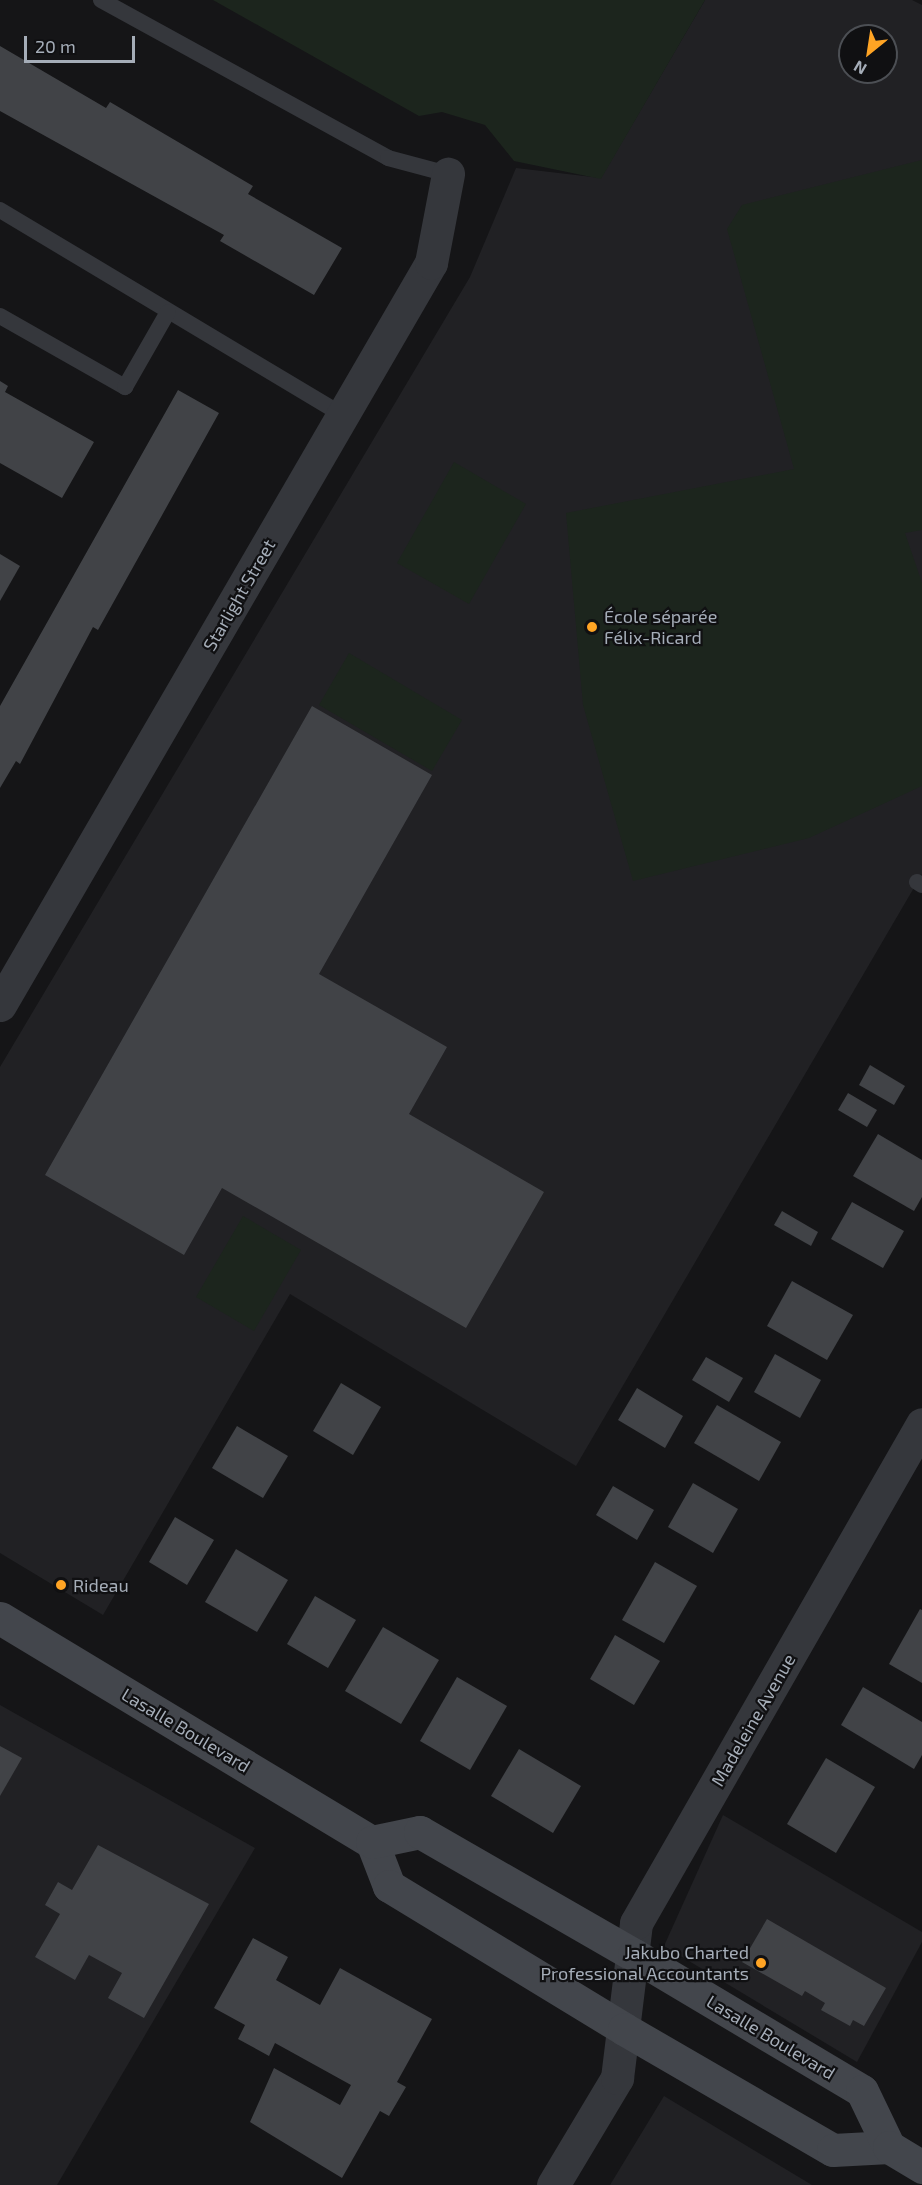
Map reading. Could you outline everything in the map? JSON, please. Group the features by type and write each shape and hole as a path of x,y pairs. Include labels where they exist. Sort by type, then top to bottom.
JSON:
{"main road":[{"name":"Lasalle Boulevard","path":"0,1618 372,1842 420,1832 634,1955 862,2091 889,2147"},
{"path":"372,1842 389,1886 624,2029 833,2150 889,2147 922,2167"}],"street":[{"name":"Starlight Street","path":"0,1005 431,263 448,174"},
{"name":"Madeleine Avenue","path":"553,2185 617,2078 634,1955 636,1923 922,1424"}],"lane":[{"path":"101,0 388,158 448,174"},
{"path":"0,210 344,416"},
{"path":"0,316 125,387 168,312"}],"shaded area":[{"path":"213,0 705,0 601,179 514,161 485,125 442,112 419,116"},
{"name":"École séparée Félix-Ricard","path":"705,0 912,0 922,5 922,874 576,1466 290,1294 103,1615 0,1553 0,1067 470,277 516,168 601,178"},
{"path":"922,160 922,530 905,533 922,583 922,786 809,838 633,881 583,705 566,513 794,469 727,229 742,205"},
{"path":"454,462 526,504 469,604 397,563"},
{"path":"349,653 462,720 432,771 319,705"},
{"path":"243,1216 301,1250 254,1331 196,1297"},
{"path":"0,1705 255,1848 57,2185 0,2185"},
{"path":"723,1815 922,1932 922,1942 857,2062 664,1946"},
{"path":"664,2096 812,2185 610,2185"}],"building":[{"path":"0,46 106,108 110,102 253,186 248,194 342,248 314,295 220,241 224,235 0,111"},
{"path":"0,381 8,386 5,392 94,442 62,498 0,463"},
{"path":"178,390 219,413 98,630 93,627 20,764 16,761 0,788 0,706"},
{"path":"0,554 20,566 0,601"},
{"path":"312,706 432,775 319,974 447,1047 409,1114 544,1192 466,1328 222,1188 184,1255 45,1175"},
{"path":"870,1065 905,1086 894,1105 859,1085"},
{"path":"848,1093 877,1110 867,1127 838,1110"},
{"path":"878,1134 922,1160 922,1197 914,1211 853,1176"},
{"path":"852,1202 904,1231 883,1268 831,1239"},
{"path":"782,1211 818,1232 811,1246 774,1225"},
{"path":"792,1281 853,1315 827,1360 767,1326"},
{"path":"775,1354 821,1380 800,1418 754,1392"},
{"path":"706,1357 743,1378 729,1402 692,1380"},
{"path":"341,1383 381,1407 353,1455 313,1431"},
{"path":"637,1388 683,1416 665,1448 618,1420"},
{"path":"717,1405 781,1442 759,1481 694,1443"},
{"path":"237,1426 288,1456 263,1498 212,1468"},
{"path":"693,1483 738,1509 713,1553 668,1527"},
{"path":"613,1486 654,1510 637,1540 596,1515"},
{"path":"175,1517 214,1540 187,1585 149,1562"},
{"path":"236,1549 288,1580 257,1632 205,1602"},
{"path":"655,1562 697,1586 664,1643 622,1620"},
{"path":"315,1596 356,1620 328,1668 287,1644"},
{"path":"920,1609 922,1610 922,1683 889,1664"},
{"path":"383,1627 439,1660 401,1724 345,1691"},
{"path":"615,1635 660,1661 634,1705 590,1679"},
{"path":"457,1677 507,1706 470,1770 420,1741"},
{"path":"863,1687 922,1722 922,1755 914,1769 841,1725"},
{"path":"0,1746 22,1758 0,1796"},
{"path":"519,1749 581,1786 553,1833 491,1796"},
{"path":"826,1758 875,1787 836,1853 787,1824"},
{"path":"98,1845 209,1904 144,2018 108,1998 122,1973 89,1955 75,1980 35,1957 60,1914 45,1905 58,1882 72,1890"},
{"path":"767,1919 886,1988 864,2026 853,2020 850,2026 821,2010 825,2003 805,1991 802,1996 742,1962"},
{"path":"253,1938 288,1957 276,1980 320,2005 340,1968 432,2019 397,2082 406,2087 389,2116 380,2111 342,2178 250,2122 274,2068 340,2105 351,2085 275,2043 269,2056 238,2039 245,2025 214,2008"}],"place":[{"name":"École séparée Félix-Ricard","path":"592,627"},
{"name":"Rideau","path":"61,1585"},
{"name":"Jakubo Charted Professional Accountants","path":"761,1963"}]}
